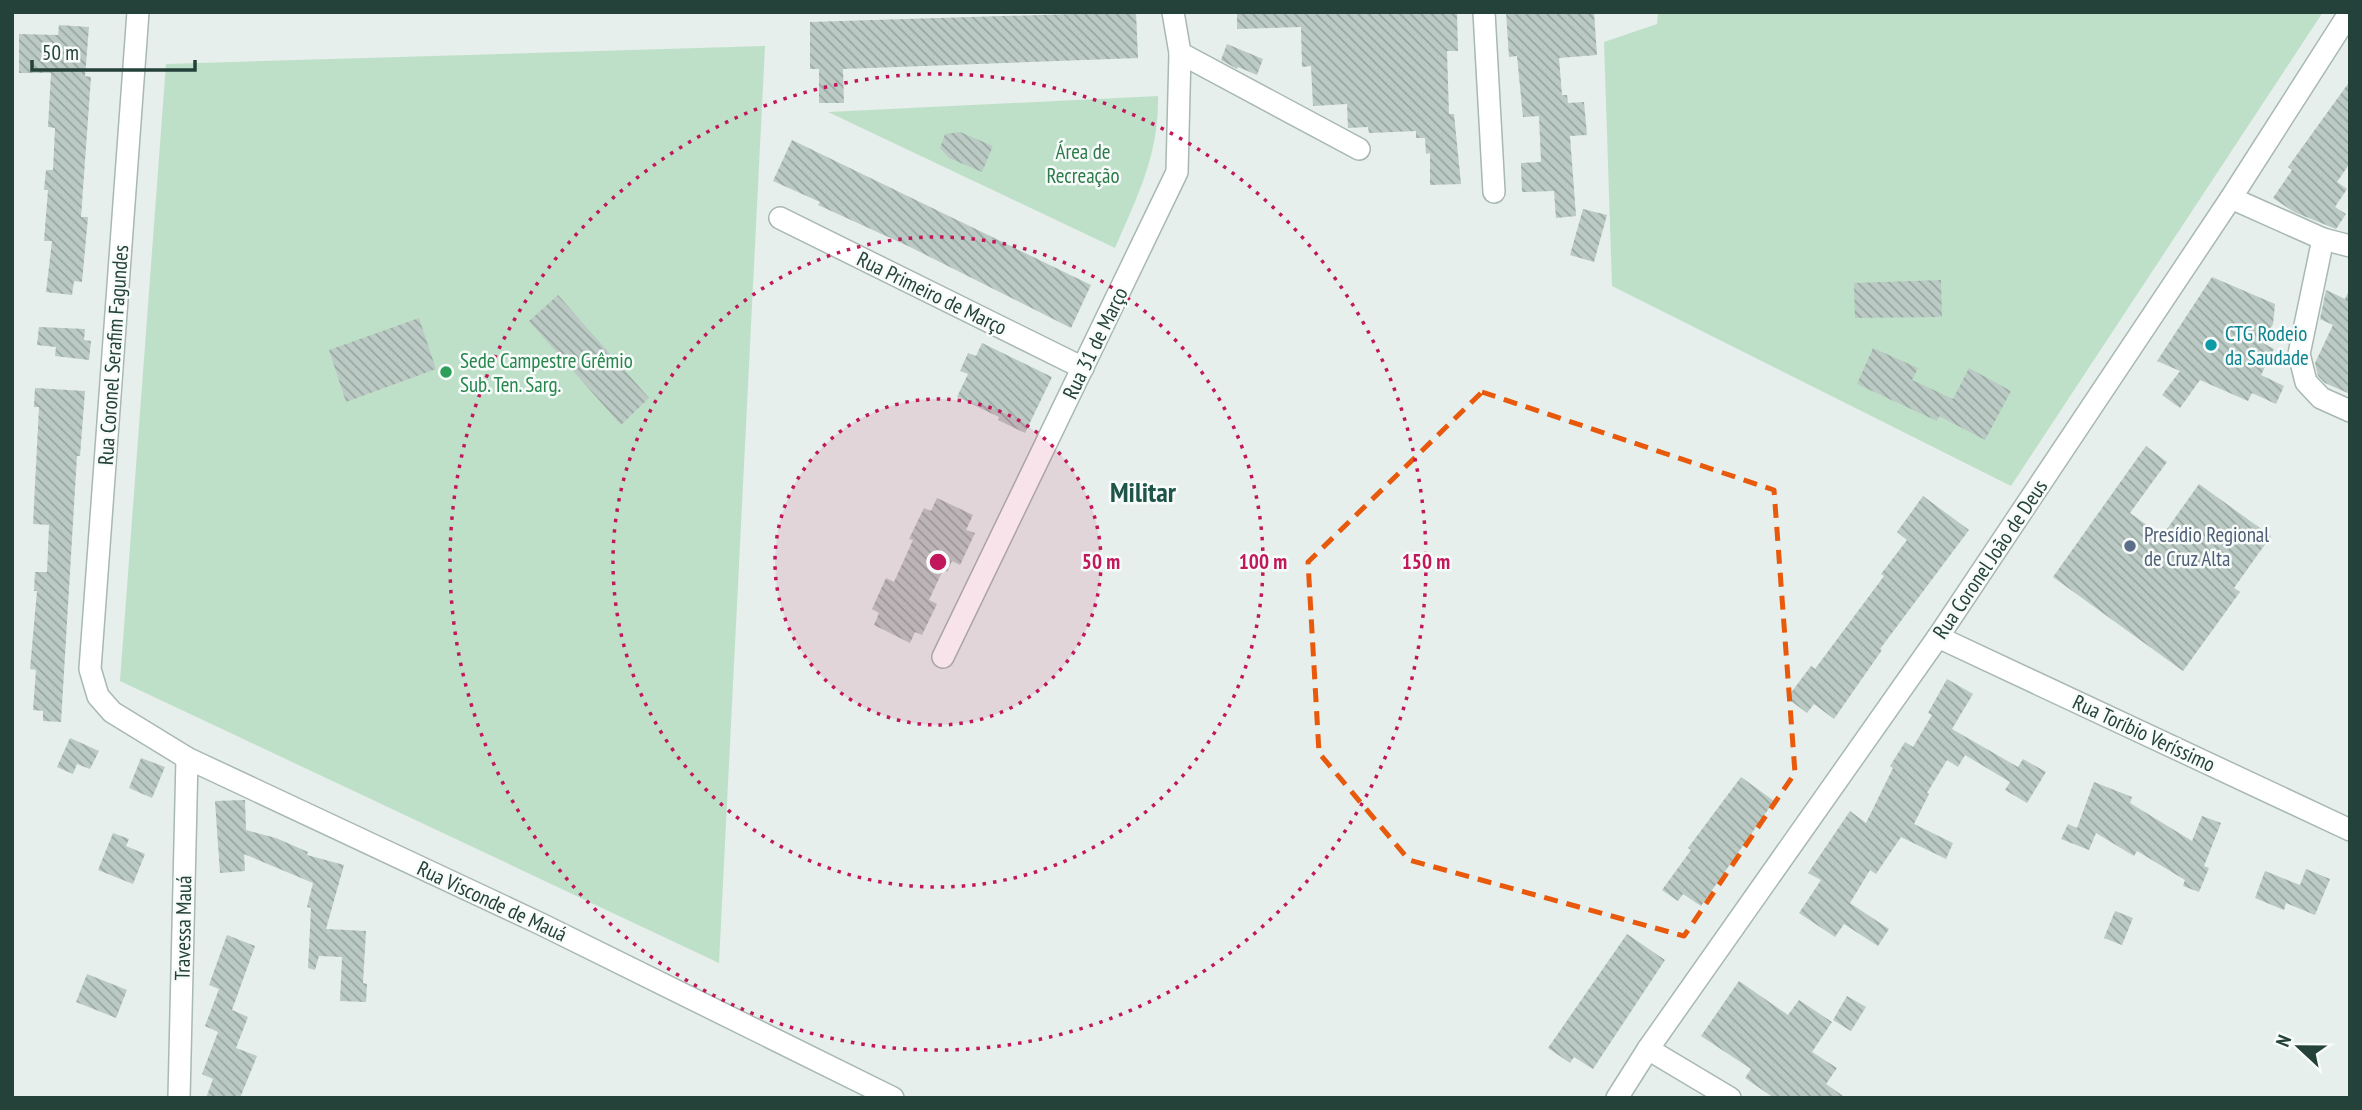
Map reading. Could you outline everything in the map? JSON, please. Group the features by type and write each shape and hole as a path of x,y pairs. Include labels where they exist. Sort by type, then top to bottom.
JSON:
{"street":[{"name":"Rua Coronel Serafim Fagundes","path":"98,696 90,669 138,12"},
{"name":"Rua 31 de Março","path":"943,657 1177,172 1180,53 1173,12"},
{"path":"1484,12 1494,192"},
{"name":"Rua Coronel João de Deus","path":"1617,1098 1648,1049 1938,637 2231,198 2350,12"},
{"path":"1180,53 1359,149"},
{"path":"2231,198 2323,239 2350,246"},
{"name":"Rua Primeiro de Março","path":"780,218 1083,368"},
{"path":"2323,239 2299,354 2306,382 2321,398 2350,411"},
{"name":"Rua Toríbio Veríssimo","path":"1938,637 2350,830"},
{"name":"Rua Visconde de Mauá","path":"98,696 112,712 187,758 541,924 893,1098"},
{"name":"Travessa Mauá","path":"179,1098 187,758"},
{"path":"1648,1049 1730,1098"}],"highlighted area":[{"path":"1482,392 1774,490 1795,773 1684,936 1409,860 1319,753 1308,562"}],"green space":[{"path":"1658,12 2323,12 2011,486 1612,286 1604,42 1657,24"},
{"name":"Sede Campestre Grêmio Sub. Ten. Sarg.","path":"765,46 719,963 120,681 166,64"},
{"name":"Área de Recreação","path":"1158,96 1155,137 1146,174 1115,248 828,112"}],"building":[{"path":"1136,12 1138,58 843,69 844,103 819,103 819,69 810,69 810,22"},
{"path":"1237,12 1457,12 1458,51 1447,51 1449,114 1454,114 1461,184 1430,185 1430,153 1426,154 1425,138 1416,138 1416,131 1369,133 1368,127 1348,128 1347,104 1313,106 1311,66 1302,67 1301,27 1237,29"},
{"path":"1506,12 1594,12 1597,55 1559,58 1562,95 1567,95 1568,103 1584,102 1587,135 1570,136 1576,216 1556,218 1554,191 1522,192 1521,163 1541,162 1539,116 1523,117 1517,56 1509,57"},
{"path":"59,25 89,27 85,76 91,77 81,217 88,217 82,282 74,281 72,295 46,292 52,241 44,241 48,190 44,190 46,170 53,170 55,128 48,127 51,73 19,73 19,34 58,35"},
{"path":"1227,44 1263,59 1257,75 1238,67 1237,69 1221,60"},
{"path":"2350,81 2350,163 2337,182 2347,189 2335,207 2346,214 2336,229 2294,212 2273,198 2292,170 2288,167"},
{"path":"960,132 993,146 982,172 949,158 940,148 945,134"},
{"path":"792,140 1091,285 1071,328 773,181"},
{"path":"1583,209 1607,215 1594,262 1570,255"},
{"path":"2212,277 2275,304 2273,324 2263,343 2274,349 2261,375 2284,386 2276,404 2252,393 2248,401 2200,380 2180,408 2162,395 2180,371 2157,361"},
{"path":"1941,280 1942,317 1855,318 1854,283"},
{"path":"2350,288 2350,394 2325,383 2318,376 2315,363 2333,325 2320,319 2326,290 2345,299"},
{"path":"558,295 649,398 621,425 529,321"},
{"path":"419,318 436,369 346,402 329,350"},
{"path":"39,327 85,329 84,340 91,341 89,360 55,356 56,347 37,345"},
{"path":"982,343 1052,377 1025,433 957,397 968,374 960,371 968,353 976,356"},
{"path":"1873,348 1918,368 1912,380 1953,399 1969,368 2011,391 1985,440 1939,416 1937,421 1857,384"},
{"path":"35,388 85,391 80,456 77,456 61,722 43,721 43,711 33,710 36,670 30,669 37,591 34,591 35,572 47,572 49,525 33,524 39,407 34,407"},
{"path":"2146,446 2167,462 2130,513 2162,536 2199,484 2271,536 2234,588 2240,592 2183,671 2053,577"},
{"path":"1923,496 1969,530 1880,649 1882,650 1834,719 1814,704 1807,713 1787,698 1811,666 1815,669 1884,576 1881,574 1907,540 1897,532"},
{"path":"937,498 973,515 966,530 975,533 960,565 952,561 947,572 943,570 929,600 937,604 922,635 915,632 910,643 874,625 879,613 872,609 886,578 894,582 913,540 909,539 924,508 931,511"},
{"path":"1947,679 1973,694 1952,729 2018,767 2023,759 2046,772 2027,803 2005,790 2010,782 1965,755 1958,767 1947,760 1927,793 1929,794 1914,824 1953,843 1946,859 1901,837 1876,874 1870,870 1850,903 1889,929 1878,946 1844,924 1835,937 1799,913 1821,880 1808,873 1850,811 1866,823 1893,768 1890,766 1905,742 1913,747 1932,715 1928,713"},
{"path":"70,738 99,751 90,769 77,764 73,774 57,767"},
{"path":"141,758 165,767 152,798 129,788"},
{"path":"1741,777 1774,801 1701,906 1683,894 1678,901 1662,890 1691,850 1688,848"},
{"path":"2094,782 2132,797 2130,803 2192,841 2202,816 2221,823 2204,866 2209,868 2199,892 2183,886 2185,880 2137,851 2134,856 2096,833 2089,850 2061,839 2068,824 2077,828"},
{"path":"245,800 246,830 276,838 308,852 307,855 344,865 326,929 366,931 363,983 367,984 366,1002 340,1001 342,957 319,956 315,970 308,968 311,908 307,907 313,883 244,854 245,871 220,873 215,801"},
{"path":"113,833 129,839 126,846 145,854 133,884 98,870"},
{"path":"2306,869 2330,879 2315,915 2286,903 2284,910 2255,898 2265,871 2300,885"},
{"path":"2115,911 2133,918 2122,945 2104,938"},
{"path":"1627,934 1665,960 1593,1069 1574,1057 1570,1063 1548,1048"},
{"path":"227,935 255,946 232,1010 248,1017 236,1048 257,1056 240,1098 206,1098 213,1079 202,1074 218,1032 205,1026 219,989 209,985"},
{"path":"87,974 127,990 116,1018 76,1002"},
{"path":"1739,981 1788,1015 1799,1000 1832,1022 1812,1052 1837,1068 1826,1084 1846,1098 1774,1098 1745,1078 1751,1069 1701,1036"},
{"path":"1847,996 1866,1007 1851,1031 1833,1020"}],"place":[{"name":"CTG Rodeio da Saudade","path":"2211,345"},
{"name":"Sede Campestre Grêmio Sub. Ten. Sarg.","path":"446,372"},
{"name":"Presídio Regional de Cruz Alta","path":"2130,546"}],"district":[{"name":"Militar","path":"1143,491"}]}
